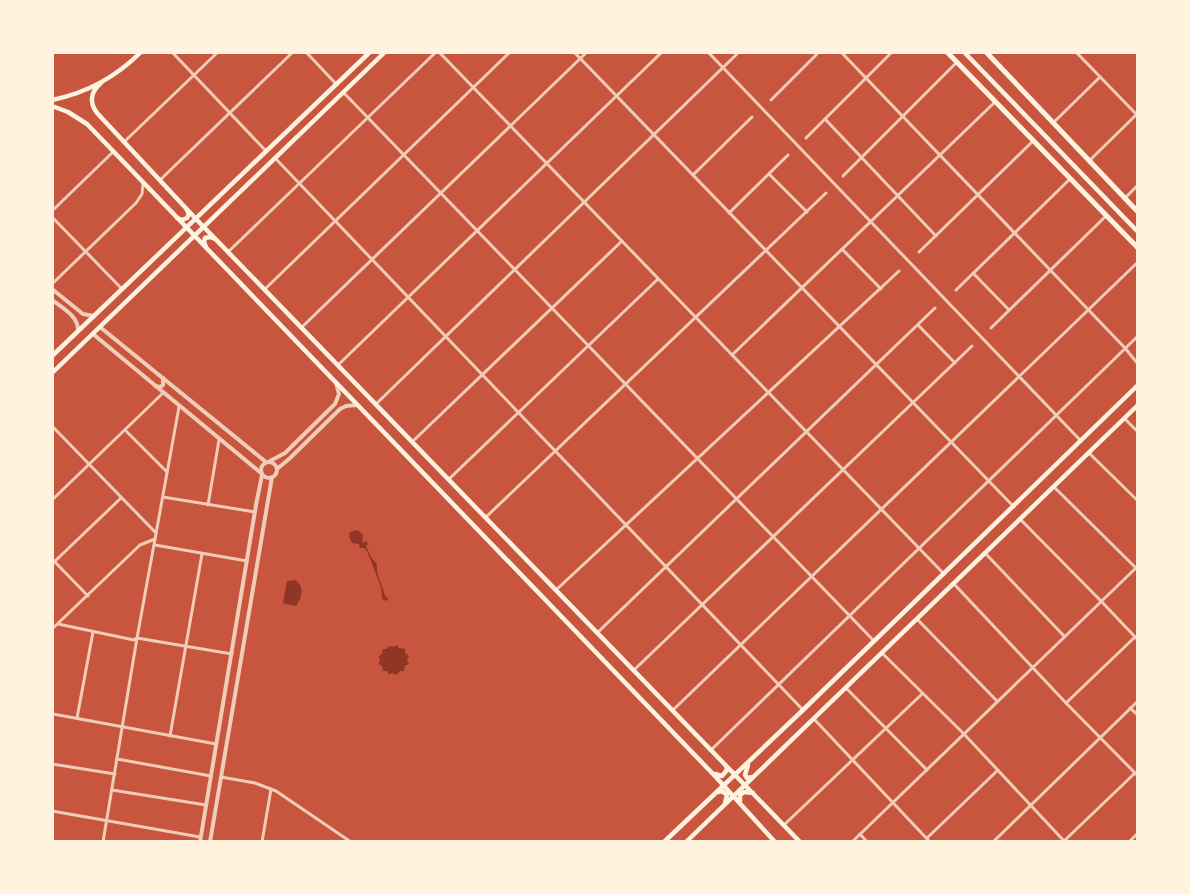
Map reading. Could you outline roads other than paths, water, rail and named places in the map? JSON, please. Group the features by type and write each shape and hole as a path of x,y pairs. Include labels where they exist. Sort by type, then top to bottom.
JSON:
{"main road":[{"path":"52,100 76,94 101,83 119,72 141,52"},
{"path":"52,356 370,52"},
{"path":"52,373 384,52"},
{"path":"947,52 1138,248"},
{"path":"964,52 1138,232"},
{"path":"986,52 1052,124 1138,212"},
{"path":"101,83 94,90 92,100 94,110 196,219 745,786 785,824 800,842"},
{"path":"52,106 68,112 81,120 113,152 714,774 773,841"},
{"path":"174,216 182,220 187,218 189,214 184,206"},
{"path":"206,209 203,214 204,219 208,221 214,217"},
{"path":"176,237 182,233 186,234 188,239 185,246"},
{"path":"206,249 205,238 210,236 216,239"},
{"path":"664,842 750,762 1138,385"},
{"path":"722,806 745,786 1138,405"},
{"path":"750,762 744,775 748,778 756,775"},
{"path":"714,774 722,776 727,770 726,765"},
{"path":"686,842 727,800 727,795 722,791 715,793"},
{"path":"741,804 740,799 744,792 754,794"}],"street":[{"path":"172,52 267,152"},
{"path":"124,142 218,52"},
{"path":"160,180 293,52"},
{"path":"306,52 337,85"},
{"path":"228,252 437,52 944,574"},
{"path":"265,290 510,52"},
{"path":"574,52 1014,507"},
{"path":"302,327 586,52"},
{"path":"655,52 658,56"},
{"path":"338,365 662,52"},
{"path":"708,52 1081,441"},
{"path":"376,404 739,52"},
{"path":"771,100 819,52"},
{"path":"841,52 1125,348 1138,364"},
{"path":"806,138 892,52"},
{"path":"1076,52 1137,116 1088,161"},
{"path":"843,176 957,62"},
{"path":"1052,124 1100,77"},
{"path":"343,92 874,642"},
{"path":"732,355 995,102"},
{"path":"693,175 752,118"},
{"path":"825,119 936,236"},
{"path":"919,252 1034,141"},
{"path":"52,211 113,152"},
{"path":"729,213 788,155"},
{"path":"275,158 803,710"},
{"path":"769,174 807,212"},
{"path":"956,290 1070,178"},
{"path":"52,284 136,203 142,194 143,184"},
{"path":"1124,198 1138,185"},
{"path":"486,517 826,193"},
{"path":"991,328 1107,216"},
{"path":"52,217 122,290"},
{"path":"412,442 622,241"},
{"path":"842,249 881,289"},
{"path":"673,710 1138,262"},
{"path":"556,590 899,271"},
{"path":"973,273 1009,310"},
{"path":"449,479 658,279"},
{"path":"52,290 78,310 87,315 94,316"},
{"path":"52,300 73,316 78,323 78,332"},
{"path":"64,309 69,310 71,308 70,303"},
{"path":"597,632 935,308"},
{"path":"73,316 72,311 78,310"},
{"path":"918,325 954,363"},
{"path":"100,327 268,462 276,465 277,469"},
{"path":"93,334 219,440 267,478 272,478"},
{"path":"711,750 1138,336"},
{"path":"634,670 972,346"},
{"path":"155,386 160,387 163,385 164,380 162,377"},
{"path":"200,840 262,465 285,453 335,404 339,394 336,383"},
{"path":"164,394 163,388 170,384"},
{"path":"54,497 164,394"},
{"path":"335,404 340,409"},
{"path":"52,811 200,840 210,840 272,478 276,474 277,469 340,409 350,405 357,405"},
{"path":"103,842 137,638 179,407"},
{"path":"1125,419 1138,432"},
{"path":"52,426 156,533"},
{"path":"125,430 167,472"},
{"path":"208,505 219,440"},
{"path":"1089,453 1138,501"},
{"path":"852,842 1136,568 1054,487"},
{"path":"88,596 53,562 121,498"},
{"path":"163,498 255,512"},
{"path":"1020,519 1101,600 1136,639 1066,703"},
{"path":"52,629 140,545 155,539"},
{"path":"155,545 247,561"},
{"path":"985,553 1064,636"},
{"path":"170,736 202,554"},
{"path":"882,653 964,734 1064,841 1136,775 954,584"},
{"path":"917,619 996,701"},
{"path":"58,624 134,640 137,638 186,645 232,654"},
{"path":"77,718 93,632"},
{"path":"846,688 927,770"},
{"path":"785,824 922,694"},
{"path":"994,841 1138,701"},
{"path":"1130,708 1138,715"},
{"path":"53,714 216,744"},
{"path":"814,719 928,840 998,770"},
{"path":"117,759 211,776"},
{"path":"52,764 115,774"},
{"path":"221,777 271,789 286,797 352,842"},
{"path":"262,841 271,789"},
{"path":"112,790 206,805"},
{"path":"1129,842 1138,833"},
{"path":"860,834 867,842"}]}
